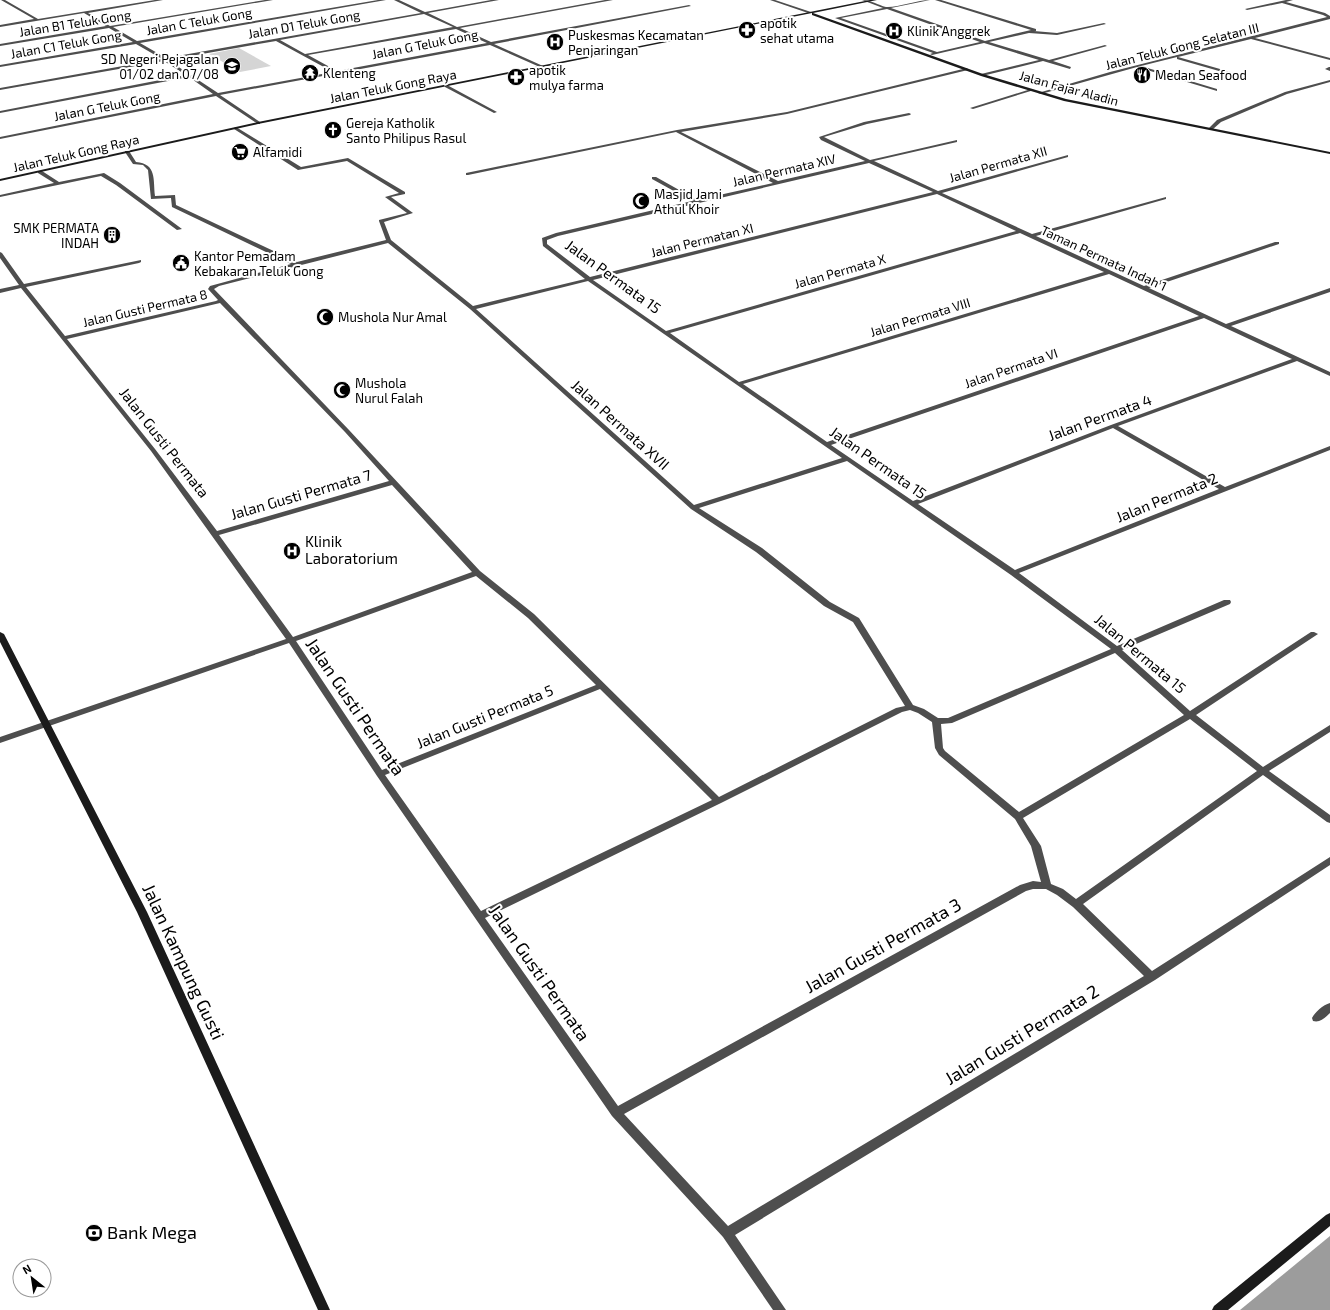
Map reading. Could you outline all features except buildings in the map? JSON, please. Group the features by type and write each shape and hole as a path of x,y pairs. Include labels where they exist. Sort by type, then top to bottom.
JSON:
{"street":[{"path":"3,0 38,20"},
{"path":"0,26 159,0"},
{"name":"Jalan B1 Teluk Gong","path":"0,46 271,0"},
{"name":"Jalan C Teluk Gong","path":"136,42 384,0"},
{"path":"396,0 542,67"},
{"name":"Jalan D1 Teluk Gong","path":"0,88 497,0"},
{"path":"304,55 611,0"},
{"path":"772,0 811,13"},
{"name":"Jalan Teluk Gong Raya","path":"0,180 258,123 875,0"},
{"path":"928,0 837,18 937,53"},
{"path":"937,0 1034,30 1030,32"},
{"path":"1246,9 1291,0"},
{"path":"866,1 985,42 1070,68"},
{"path":"1282,2 1324,14 1329,18"},
{"path":"0,5 9,3"},
{"name":"Jalan G Teluk Gong","path":"0,138 336,72 689,6"},
{"path":"84,12 163,58 258,123"},
{"name":"Jalan Fajar Aladin","path":"811,13 967,69 1079,104 1330,153"},
{"name":"Jalan Teluk Gong Selatan III","path":"1040,93 1138,66 1177,58 1329,18"},
{"path":"928,55 1030,32 1058,34 1104,24"},
{"path":"275,39 336,72"},
{"path":"1252,39 1330,59"},
{"name":"Jalan C1 Teluk Gong","path":"0,66 136,42"},
{"path":"1049,61 1105,46"},
{"path":"1177,58 1240,76"},
{"path":"982,74 1043,60"},
{"path":"1138,66 1216,90"},
{"path":"468,174 677,131 787,113 967,69"},
{"path":"0,112 189,76"},
{"path":"1210,129 1219,121 1286,93 1330,81"},
{"path":"446,86 496,112"},
{"path":"972,108 1032,90"},
{"name":"Taman Permata Indah 1","path":"909,114 821,136 823,139 937,193 1330,374"},
{"path":"236,128 300,169 348,159 404,193 387,197 411,212 381,221 390,241"},
{"path":"677,131 778,183"},
{"name":"Jalan Permata XIV","path":"544,241 544,239 556,235 955,141"},
{"path":"127,152 136,163 144,164 150,170 153,198 173,196 174,206 296,264"},
{"name":"Jalan Permata XII","path":"937,193 1066,156"},
{"path":"40,172 58,183"},
{"path":"0,196 58,183 104,175 179,229"},
{"path":"654,178 698,202"},
{"name":"Jalan Permatan XI","path":"472,308 937,193"},
{"path":"1031,236 1164,198"},
{"name":"Jalan Permata X","path":"665,333 1021,232"},
{"name":"Jalan Gusti Permata 8","path":"222,301 211,290 212,287 350,250 390,241"},
{"name":"Jalan Permata XVII","path":"390,241 472,308 693,508 759,550 827,604 856,620 910,708"},
{"name":"Jalan Permata 15","path":"544,241 545,245 590,280 665,333 1014,573 1116,649 1190,715 1330,820"},
{"path":"1144,288 1277,243"},
{"name":"Jalan Gusti Permata","path":"0,254 22,286 153,450 215,534 291,640 380,774 616,1113 726,1234 780,1310"},
{"path":"0,291 139,261"},
{"name":"Jalan Permata VIII","path":"738,384 1109,272"},
{"path":"1226,326 1330,290"},
{"name":"Jalan Gusti Permata 8","path":"65,338 222,301"},
{"name":"Jalan Gusti Permata 7","path":"222,301 309,391 478,573 532,616 600,686 718,801"},
{"name":"Jalan Permata VI","path":"826,444 1204,316"},
{"name":"Jalan Permata 4","path":"912,504 1114,426 1297,359"},
{"path":"1114,426 1225,490"},
{"name":"Jalan Permata 2","path":"1014,573 1330,448"},
{"path":"693,508 847,459"},
{"name":"Jalan Gusti Permata 7","path":"215,534 394,482"},
{"name":"Jalan Gusti Permata","path":"0,740 291,640 478,573"},
{"path":"480,916 718,801 899,710 910,708 921,711 936,721 949,721 1227,602"},
{"name":"Jalan Kampung Gusti","path":"0,634 142,912 324,1310"},
{"name":"Jalan Permata 15","path":"1018,816 1190,715 1314,634"},
{"name":"Jalan Gusti Permata 5","path":"380,774 600,686"},
{"path":"936,721 939,748 942,753 1018,816 1036,846 1047,886 1060,892 1076,904 1151,977"},
{"path":"1076,904 1263,771 1330,728"},
{"name":"Jalan Gusti Permata 2","path":"726,1234 1151,977 1330,860"},
{"name":"Jalan Gusti Permata 3","path":"616,1113 1023,888 1033,885 1047,886"},
{"path":"1316,1018 1330,1007"},
{"path":"1218,1310 1330,1219"}],"shaded area":[{"path":"239,48 271,66 240,72 209,54"},
{"path":"1330,1236 1330,1310 1240,1310"}],"place":[{"name":"apotik sehat utama","path":"747,30"},
{"name":"Klinik Anggrek","path":"894,31"},
{"name":"Puskesmas Kecamatan Penjaringan","path":"555,42"},
{"name":"SD Negeri Pejagalan 01/02 dan 07/08","path":"232,66"},
{"name":"Klenteng","path":"310,73"},
{"name":"Medan Seafood","path":"1142,75"},
{"name":"apotik mulya farma","path":"516,77"},
{"name":"Gereja Katholik Santo Philipus Rasul","path":"333,130"},
{"name":"Alfamidi","path":"240,152"},
{"name":"Masjid Jami Athul Khoir","path":"641,201"},
{"name":"SMK PERMATA INDAH","path":"112,235"},
{"name":"Kantor Pemadam Kebakaran Teluk Gong","path":"181,263"},
{"name":"Mushola Nur Amal","path":"325,317"},
{"name":"Mushola Nurul Falah","path":"342,390"},
{"name":"Klinik Laboratorium","path":"292,551"},
{"name":"Bank Mega","path":"94,1233"}]}
